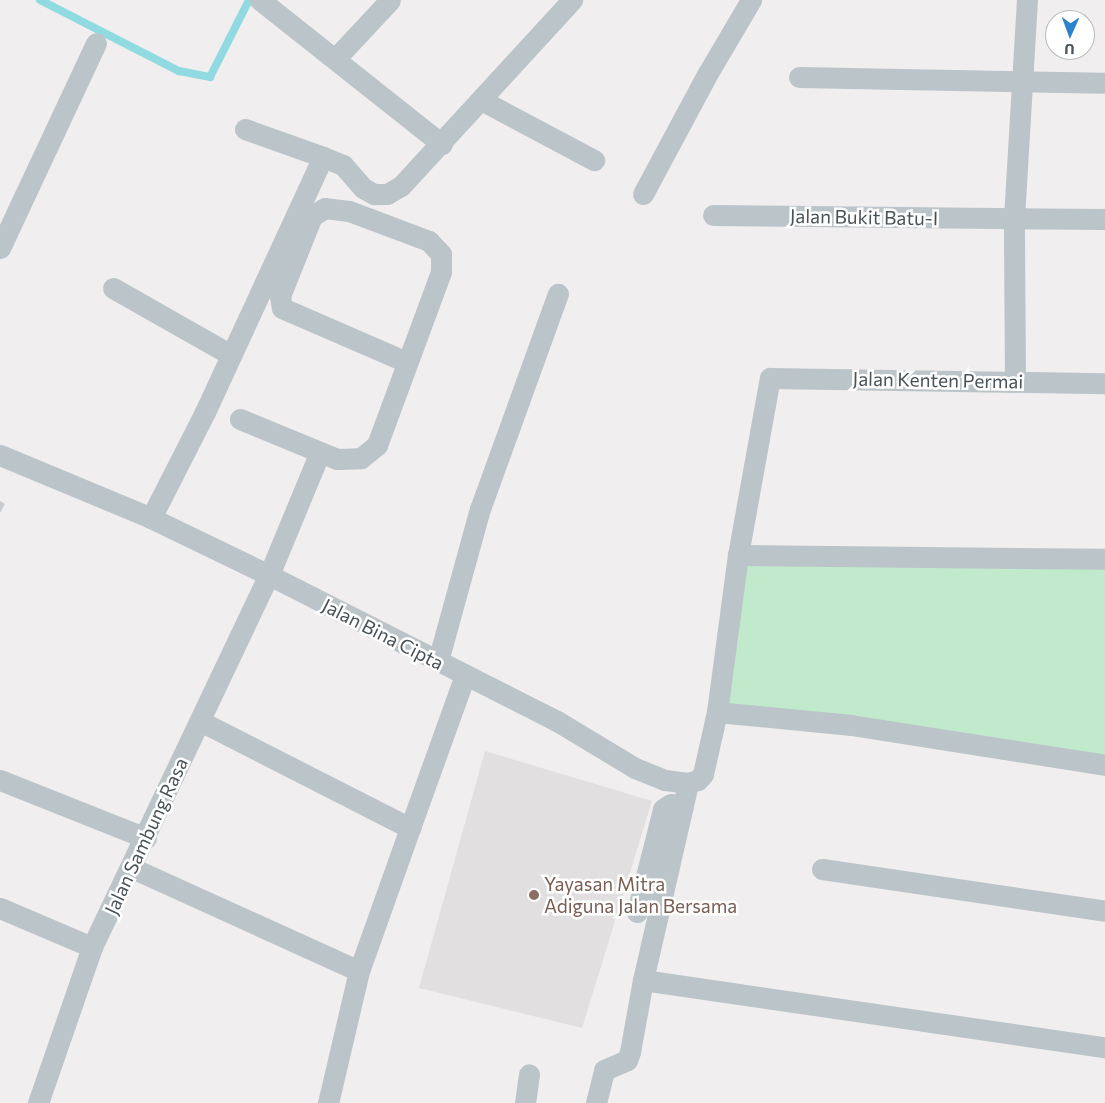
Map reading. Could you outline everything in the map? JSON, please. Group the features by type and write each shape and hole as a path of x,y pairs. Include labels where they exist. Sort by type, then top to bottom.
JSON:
{"street":[{"path":"260,0 336,58 442,144"},
{"path":"336,58 390,0"},
{"path":"245,129 344,165 362,188 374,194 387,194 401,186 442,144 483,101 572,0"},
{"path":"643,194 708,72 752,0"},
{"path":"1015,381 1014,218 1024,82 1027,0"},
{"path":"0,248 96,43"},
{"path":"798,77 1105,83"},
{"path":"483,101 594,160"},
{"path":"151,518 205,412 229,354 323,157"},
{"path":"240,419 319,454 349,460 360,458 377,445 441,272 441,254 428,241 348,211 326,208 312,216 280,296 282,308 407,362"},
{"name":"Jalan Bukit Batu-I","path":"713,215 1105,219"},
{"path":"113,288 229,354"},
{"path":"438,661 480,509 558,294"},
{"name":"Jalan Kenten Permai","path":"738,555 770,378 1105,383"},
{"name":"Jalan Sambung Rasa","path":"38,1103 92,947 132,868 269,576 319,454"},
{"name":"Jalan Bina Cipta","path":"0,455 151,518 269,576 557,721 635,768 665,780 688,783"},
{"path":"596,1103 604,1070 627,1060 630,1052 643,980 688,783 698,780 704,774 717,712 738,555 1105,559"},
{"path":"328,1103 359,971 466,675"},
{"path":"717,712 851,724 1105,765"},
{"path":"200,721 410,828"},
{"path":"0,780 146,838"},
{"path":"638,912 663,809 671,804 683,808"},
{"path":"132,868 359,971"},
{"path":"822,869 1105,911"},
{"path":"0,908 92,947"},
{"path":"643,980 1105,1048"},
{"path":"525,1103 529,1074"}],"shaded area":[{"name":"Yayasan Mitra Adiguna Jalan Bersama","path":"485,751 652,801 582,1028 419,988"}],"green space":[{"path":"745,559 1105,566 1105,762 727,707"}],"building":[{"path":"0,501 5,504 0,513"}],"waterway":[{"path":"40,0 179,71 210,77 249,0"}],"place":[{"name":"Yayasan Mitra Adiguna Jalan Bersama","path":"534,895"}]}
